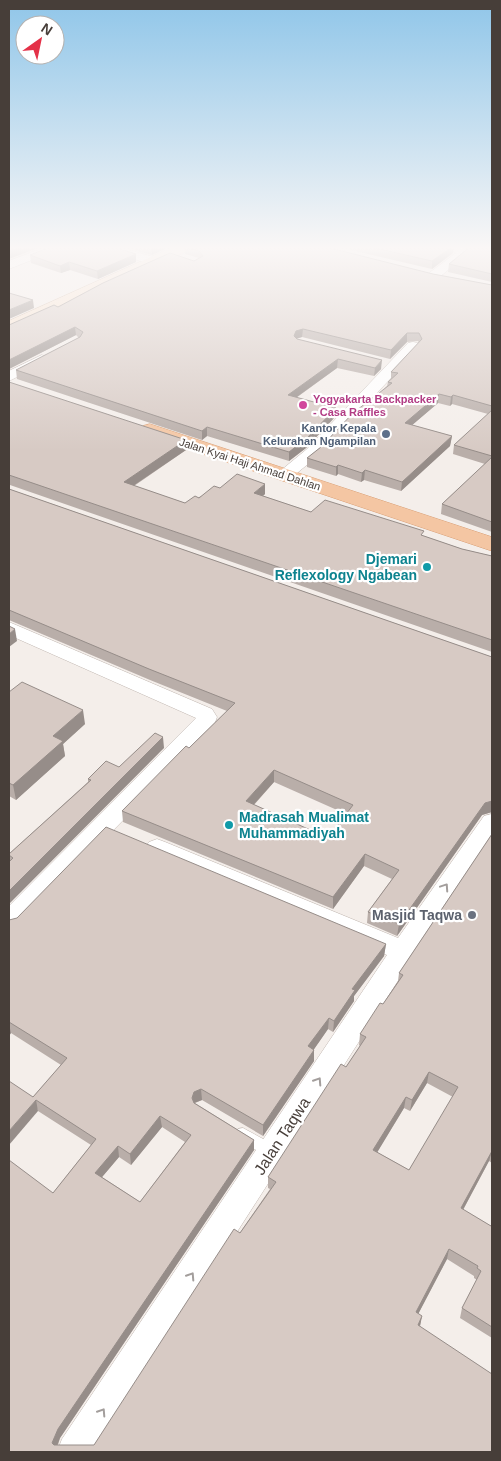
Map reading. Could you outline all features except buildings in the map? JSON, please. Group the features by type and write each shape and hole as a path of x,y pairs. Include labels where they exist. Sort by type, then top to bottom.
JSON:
{"main road":[{"path":"9,327 35,315"},
{"name":"Jalan Kyai Haji Ahmad Dahlan","path":"135,426 492,544"}],"street":[{"path":"285,475 312,452 413,346"},
{"path":"13,383 50,355"},
{"path":"376,362 394,366"},
{"path":"9,628 206,714 206,723 120,833 9,922"},
{"name":"Jalan Taqwa","path":"75,1452 450,879 492,822"},
{"path":"120,833 404,951"}],"lane":[{"path":"233,1127 272,1152"}],"place":[{"name":"Yogyakarta Backpacker - Casa Raffles","path":"303,405"},
{"name":"Kantor Kepala Kelurahan Ngampilan","path":"386,434"},
{"name":"Djemari Reflexology Ngabean","path":"427,567"},
{"name":"Madrasah Mualimat Muhammadiyah","path":"229,825"},
{"name":"Masjid Taqwa","path":"472,915"}]}
